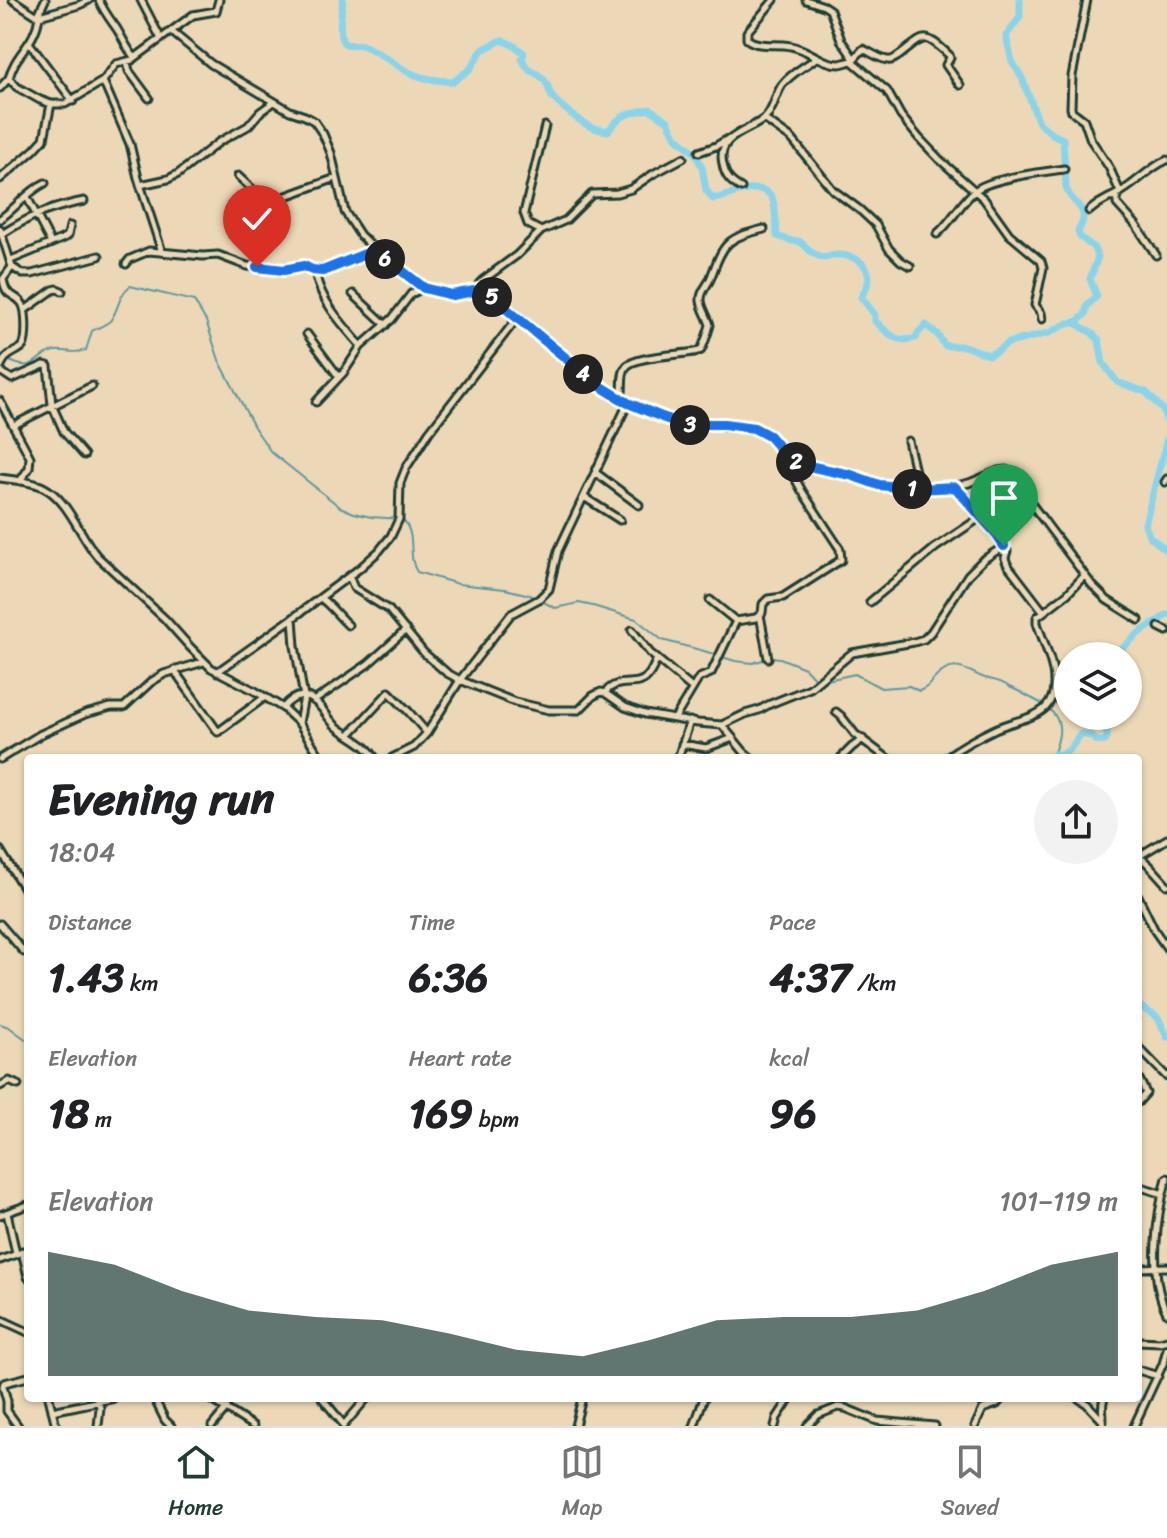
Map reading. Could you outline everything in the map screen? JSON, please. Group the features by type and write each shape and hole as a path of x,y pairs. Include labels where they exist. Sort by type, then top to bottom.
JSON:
{"street":[{"path":"13,0 39,16 89,0"},
{"path":"0,88 9,78 15,61 30,44 45,0"},
{"path":"99,0 135,58"},
{"path":"141,0 161,39"},
{"path":"9,78 17,87 51,104 73,101 103,81 116,64 135,58 193,15 216,11 219,0"},
{"path":"774,0 747,32 747,39 751,42 794,47 838,64 853,60 863,49 885,60 893,60 917,40 926,38 949,55 946,65 960,85"},
{"path":"806,0 830,10 837,31 853,60 887,91 901,116 919,138 984,199 1009,234 1041,261 1043,268 1035,305 1042,319"},
{"path":"1087,0 1072,76 1071,108 1084,120 1091,140 1109,167 1118,193 1117,204 1156,255"},
{"path":"172,32 211,64 290,111 314,121 331,153 348,218 375,250 424,288 452,295 480,290 503,304 577,369 628,403 681,424 754,428 769,436 790,460 797,482 840,549 841,560 783,597 768,599 763,604 760,615 768,658"},
{"path":"30,44 73,101"},
{"path":"699,152 764,119 784,82 816,58"},
{"path":"127,62 129,71 149,98"},
{"path":"103,81 130,144 162,252"},
{"path":"140,185 178,174 219,142 248,126 274,102"},
{"path":"0,179 40,145 47,130 51,104"},
{"path":"764,119 792,139 833,190 876,225 889,249 910,266"},
{"path":"541,231 528,224 524,213 545,126"},
{"path":"736,134 722,150 722,158 728,179 741,188"},
{"path":"480,290 479,284 517,255 541,231 566,220 592,194 631,189 683,158"},
{"path":"1089,211 1102,199 1118,193 1167,160"},
{"path":"937,234 974,191 985,185 1064,169"},
{"path":"238,176 267,203 336,178"},
{"path":"0,219 45,183"},
{"path":"27,197 51,243"},
{"path":"84,201 37,213 1,231 11,264 23,274 99,256"},
{"path":"70,226 68,235 11,264 3,279 7,293 20,300 25,310 25,340 22,348 9,355 0,369 12,379 46,365 49,368 52,405 64,432 84,455"},
{"path":"621,399 624,371 629,364 676,353 694,353 701,349 710,325 701,302 702,292 722,252 734,237 764,229"},
{"path":"126,264 145,252 162,252 218,255 238,264 266,269 284,270 304,266 319,271 375,250"},
{"path":"319,271 316,276 319,287 338,319 361,346"},
{"path":"316,402 361,346 386,325 411,294 424,288"},
{"path":"25,310 53,290 62,291"},
{"path":"353,294 386,325"},
{"path":"217,672 379,551 399,519 400,483 406,468 429,432 518,317"},
{"path":"307,334 339,377"},
{"path":"14,425 92,386"},
{"path":"0,401 30,457 29,468 20,481"},
{"path":"400,754 414,747 427,733 460,680 511,614 539,599 549,589 558,551 628,403"},
{"path":"908,441 919,489"},
{"path":"790,460 890,487 919,489 955,487 1006,470 1084,576 1107,600 1139,620"},
{"path":"596,473 639,505"},
{"path":"0,478 47,488 70,513 97,556 165,619 204,662 283,708 299,723 318,754"},
{"path":"955,487 1004,546 1007,564 1043,611"},
{"path":"584,497 620,520"},
{"path":"870,602 935,548 981,517"},
{"path":"349,576 354,588 389,610 424,653 447,673 515,702 549,710 579,710 597,693 605,693 632,710 722,725 810,688 852,653 924,639 968,575 1004,546"},
{"path":"952,754 997,728 1036,715 1050,702 1053,673 1037,617 1084,576"},
{"path":"320,598 348,625"},
{"path":"710,600 736,621"},
{"path":"736,621 760,615"},
{"path":"293,618 304,697 299,723"},
{"path":"675,718 699,678 711,673 736,621"},
{"path":"1159,627 1167,631"},
{"path":"314,701 368,664 406,630"},
{"path":"632,630 657,659 692,688"},
{"path":"605,693 618,683 643,680 657,659"},
{"path":"0,759 41,734 85,714 124,707 151,682 174,670 204,662"},
{"path":"174,670 218,732 265,697"},
{"path":"350,734 389,692 427,733"},
{"path":"283,708 293,698 304,697 314,701 338,728 373,754"},
{"path":"836,712 855,734 882,754"},
{"path":"679,754 690,721"},
{"path":"722,725 746,754"},
{"path":"682,744 706,748 733,738"},
{"path":"845,754 863,739"},
{"path":"1142,854 1166,842"},
{"path":"0,850 24,889"},
{"path":"1142,859 1167,885"},
{"path":"1142,904 1167,948"},
{"path":"0,924 6,936 24,951"},
{"path":"1142,1051 1167,1077"},
{"path":"0,1086 9,1081 18,1085"},
{"path":"1167,1178 1154,1246 1160,1297 1167,1313"},
{"path":"1142,1187 1163,1194"},
{"path":"0,1260 22,1251 4,1214 24,1206"},
{"path":"1142,1268 1167,1267"},
{"path":"0,1319 24,1329"},
{"path":"1142,1341 1167,1340"},
{"path":"1134,1426 1165,1363 1167,1349"},
{"path":"1142,1371 1158,1376"},
{"path":"18,1426 7,1411 3,1386 8,1381 24,1378"},
{"path":"50,1402 56,1426"},
{"path":"52,1411 91,1402"},
{"path":"97,1402 98,1426"},
{"path":"156,1402 171,1426"},
{"path":"216,1402 253,1426"},
{"path":"325,1402 343,1426 364,1402"},
{"path":"575,1426 581,1402"},
{"path":"694,1426 703,1402"},
{"path":"775,1426 787,1402"},
{"path":"975,1426 983,1409 999,1402"},
{"path":"1084,1402 1102,1424"},
{"path":"1102,1424 1103,1402"},
{"path":"807,1426 818,1415 838,1407 877,1421 935,1426"},
{"path":"212,1426 227,1408"}],"waterway":[{"path":"343,0 340,29 344,43 368,47 417,75 453,82 470,69 482,50 502,40 524,53 522,59 525,64 545,81 553,98 589,126 608,131 626,115 650,109 668,121 676,137 695,153 702,167 706,190 713,199 761,189 772,198 777,236 799,241 825,258 845,256 864,265 869,278 861,297 875,315 875,321 893,337 903,340 916,338 926,325 945,346 964,346 989,355 1008,343 1075,323 1099,340 1103,363 1117,382 1146,392 1163,410 1167,422"},
{"path":"1020,0 1020,17 1006,36 1012,61 1039,123 1063,139 1066,188 1080,207 1083,217 1078,231 1098,257 1090,279 1097,296 1087,306 1085,315 1075,323"},
{"path":"8,360 30,365 55,351 86,350 92,331 110,321 130,286 194,301 206,321 219,360 254,427 271,452 340,507 371,517 402,519 410,532 412,559 417,572 458,584 530,595 555,608 579,603 593,606 636,619 662,640 735,661 753,663 766,659"},
{"path":"1167,439 1145,524 1149,536 1167,551"},
{"path":"1129,642 1167,615"},
{"path":"771,657 805,668 818,682 855,674 881,688 909,686 919,691 946,670 956,667 967,670 1002,683 1050,710 1059,730 1053,754"},
{"path":"1060,754 1067,751 1081,734 1105,741 1106,730"},
{"path":"1055,754 1060,754"},
{"path":"1142,1008 1158,1018 1167,1037"},
{"path":"0,1024 24,1038"}],"route":[{"path":"257,267 284,270 304,266 323,271 375,250 424,288 452,295 480,290 503,304 597,384 628,403 662,417 681,424 754,428 769,436 790,460 879,485 919,489 955,487 1004,546"}]}
